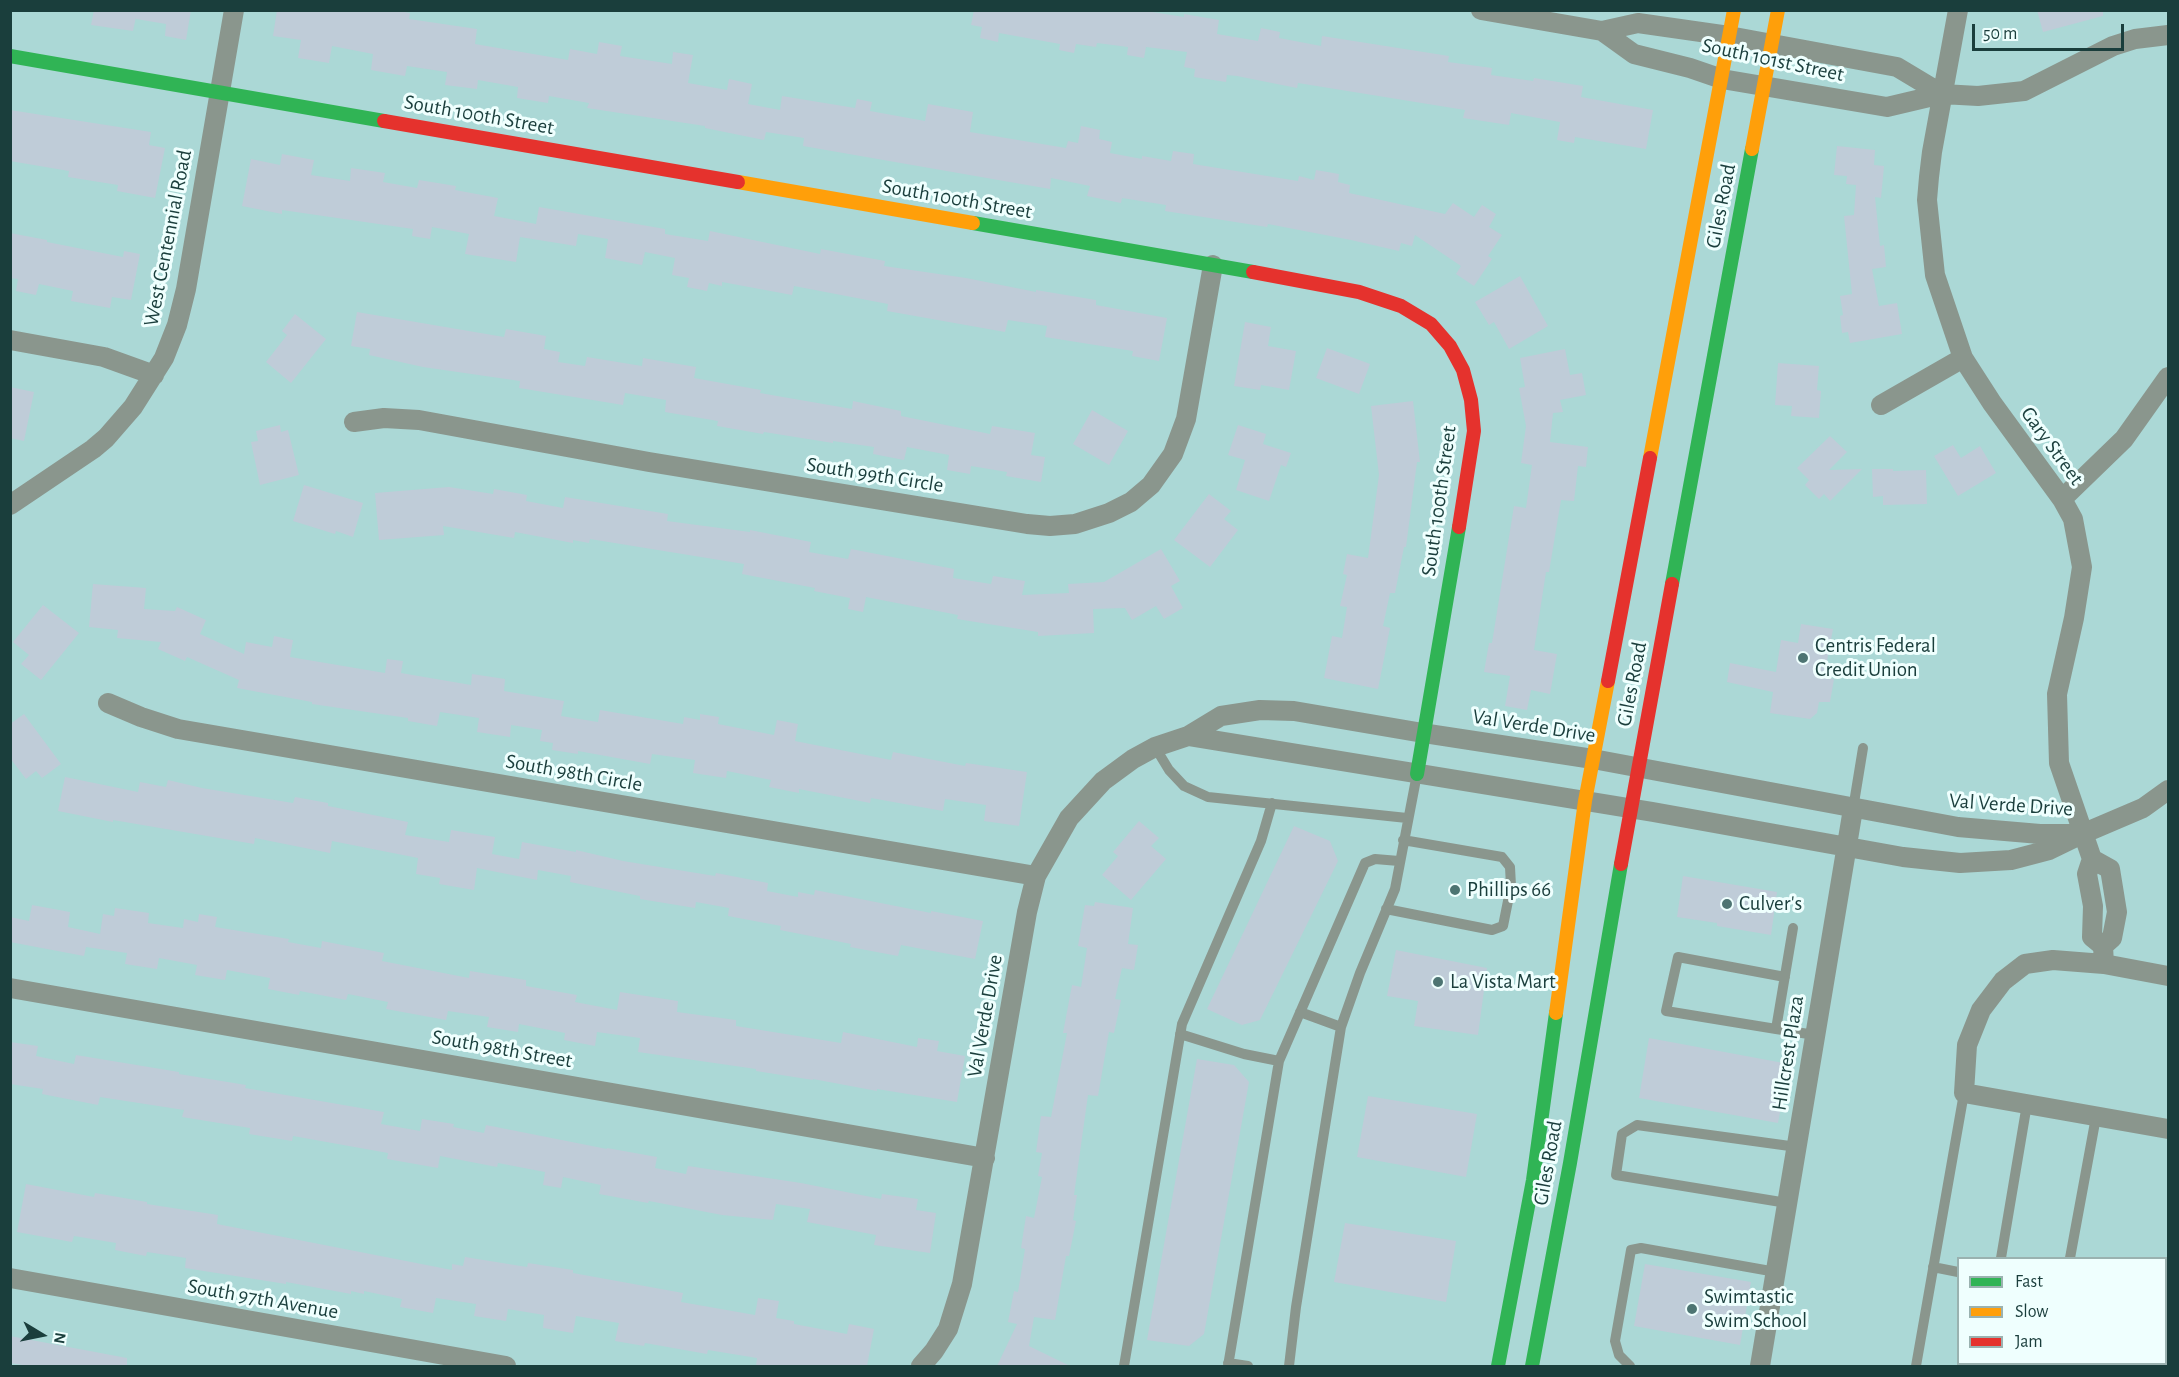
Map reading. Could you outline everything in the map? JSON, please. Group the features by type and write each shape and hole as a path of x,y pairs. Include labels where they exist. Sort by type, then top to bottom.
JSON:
{"main road":[{"name":"Giles Road","path":"1498,1366 1533,1180 1585,801 1734,10"},
{"name":"Giles Road","path":"1532,1366 1572,1152 1630,809 1778,10"},
{"name":"South 100th Street","path":"10,56 1213,265 1359,292 1401,306 1431,324 1450,346 1463,370 1471,400 1473,421 1472,456 1417,774"}],"street":[{"name":"West Centennial Road","path":"10,505 100,443 124,419 154,375 171,342 182,307 234,10"},
{"name":"South 101st Street","path":"1481,10 1553,16 1602,31 1634,54 1690,68 1722,79 1887,107 1942,94 1978,96 2024,91 2113,46 2135,39 2169,35"},
{"name":"Gary Street","path":"1958,10 1932,152 1928,200 1935,275 1963,358 1992,403 2062,499 2073,519 2082,567 2074,618 2057,694 2059,763 2092,859 2087,874 2093,906 2092,937 2103,955"},
{"name":"South 101st Street","path":"1602,31 1638,23 1729,36 1897,67 1942,94"},
{"name":"South 99th Circle","path":"354,422 384,418 419,420 649,462 1027,524 1050,526 1076,524 1109,513 1131,502 1151,485 1173,454 1183,431 1213,265"},
{"path":"10,340 104,357 154,375"},
{"path":"1881,405 1963,358"},
{"path":"2062,499 2124,438 2169,377"},
{"name":"South 98th Circle","path":"108,703 178,729 1036,876"},
{"name":"Val Verde Drive","path":"921,1366 942,1339 955,1310 962,1284 1027,912 1036,876 1060,832 1078,806 1117,770 1155,747 1188,736 1221,717 1260,710 1315,714 1593,759 1958,827 2040,834 2082,834"},
{"name":"Val Verde Drive","path":"1188,736 1585,801 1903,857 1960,863 2011,860 2049,850 2082,834"},
{"path":"2082,834 2144,808 2169,790"},
{"name":"Hillcrest Plaza","path":"1760,1366 1853,809"},
{"path":"2169,976 2103,955 2025,964 2003,981 1981,1010 1967,1045 1964,1093 2169,1129"},
{"name":"South 98th Street","path":"10,988 985,1158"},
{"name":"South 97th Avenue","path":"10,1278 506,1366"}],"lane":[{"path":"1155,747 1184,786 1208,797 1407,818"},
{"name":"Hillcrest Plaza","path":"1853,809 1863,748"},
{"path":"1289,1366 1296,1307 1341,1027 1395,889 1417,774"},
{"path":"1124,1366 1179,1034 1208,960 1261,841 1272,803"},
{"path":"1386,909 1492,930 1503,926 1511,886 1510,867 1502,857 1403,840"},
{"path":"1248,1366 1228,1365 1279,1061 1365,862 1375,859 1399,861"},
{"path":"1776,1029 1793,928"},
{"path":"1785,977 1678,957 1666,1011 1815,1035"},
{"path":"1300,1012 1341,1027"},
{"path":"1179,1034 1244,1054 1279,1061"},
{"path":"1916,1366 1964,1093"},
{"path":"2001,1257 2027,1104"},
{"path":"2070,1257 2096,1117"},
{"path":"1787,1203 1616,1175 1622,1134 1637,1125 1797,1147"},
{"path":"1630,1366 1619,1355 1615,1341 1631,1250 1641,1248 1776,1272"},
{"path":"1933,1267 1957,1272"}],"building":[{"path":"94,10 191,10 186,40 165,36 166,24 136,19 136,17 133,31 91,25"},
{"path":"277,10 394,10 410,13 409,19 477,29 475,44 568,60 570,49 597,54 599,42 622,46 620,56 672,64 673,52 693,55 688,83 727,90 729,79 752,84 748,104 780,110 782,96 855,108 857,99 872,102 870,111 925,121 928,104 973,112 970,132 1066,148 1068,141 1078,143 1081,126 1100,130 1099,139 1112,142 1110,153 1171,161 1173,151 1194,154 1193,164 1298,181 1299,176 1314,180 1316,170 1339,174 1338,182 1350,185 1349,193 1445,214 1453,203 1474,217 1482,205 1496,214 1489,227 1502,235 1488,256 1492,259 1474,286 1456,274 1461,266 1415,235 1412,246 1401,243 1399,251 1268,224 1267,227 1165,211 1166,205 1122,198 1121,203 1087,196 1090,186 1051,178 1050,189 803,146 804,138 766,132 764,140 705,128 705,126 587,108 589,103 549,96 548,103 517,98 518,87 478,80 477,89 445,85 447,72 407,66 405,76 371,70 373,54 332,46 329,63 298,58 301,40 273,36"},
{"path":"974,10 1140,10 1184,17 1184,14 1219,20 1217,34 1258,41 1261,28 1280,32 1279,38 1321,46 1322,36 1449,56 1448,62 1492,68 1491,75 1533,81 1534,78 1583,86 1581,97 1653,110 1646,149 1575,137 1574,143 1557,140 1560,122 1511,113 1509,125 1463,118 1465,110 1298,83 1297,88 1237,76 1227,75 1226,82 1194,77 1195,69 1184,67 1187,52 1146,47 1144,58 1127,55 1128,47 1097,43 1096,47 1076,44 1074,53 1059,50 1060,44 999,33 998,42 980,38 982,27 971,25"},
{"path":"2037,10 2103,10 2103,16 2043,32"},
{"path":"10,110 151,132 149,145 165,148 155,198 117,191 118,185 68,177 69,171 10,161"},
{"path":"1837,146 1875,150 1874,165 1884,166 1881,198 1875,197 1880,246 1884,245 1886,267 1872,269 1879,306 1897,303 1902,334 1850,343 1848,332 1842,333 1840,316 1843,315 1840,296 1852,294 1844,216 1854,215 1856,185 1846,184 1847,176 1834,175"},
{"path":"282,154 314,160 311,175 350,181 351,168 385,173 383,182 417,188 419,180 456,186 455,190 498,198 494,216 536,224 539,207 665,229 665,234 708,241 710,231 820,254 821,249 885,261 884,266 1096,300 1096,305 1167,318 1159,361 1132,356 1133,351 1045,337 1047,326 1008,320 1005,332 887,311 888,304 794,286 792,295 722,282 722,286 709,283 707,291 687,287 689,278 672,275 675,258 645,252 642,265 605,258 608,239 578,234 576,246 520,237 516,262 465,254 469,234 432,227 430,239 412,236 413,229 282,210 282,214 242,206 251,159 280,165"},
{"path":"10,233 123,257 124,251 140,254 131,300 112,297 110,308 71,301 73,291 39,284 36,295 16,291 18,279 10,278"},
{"path":"1520,276 1548,326 1509,349 1494,322 1489,325 1475,302"},
{"path":"357,312 504,337 506,329 546,336 544,349 560,352 558,362 585,366 587,357 642,366 643,358 696,367 694,378 761,390 760,393 852,409 853,401 901,411 901,416 990,434 992,426 1035,433 1031,455 1045,457 1041,482 1006,476 1007,472 971,466 970,474 947,470 949,455 907,447 904,460 873,454 874,447 764,432 763,434 717,426 718,421 665,412 666,400 625,393 623,405 519,388 520,381 423,367 369,355 370,349 351,346"},
{"path":"295,314 326,339 291,383 266,362 287,335 282,331"},
{"path":"1245,322 1271,327 1268,346 1296,351 1289,390 1261,385 1260,390 1234,386"},
{"path":"1327,348 1370,364 1359,394 1316,378"},
{"path":"1565,349 1570,375 1582,373 1586,395 1560,400 1563,412 1553,413 1550,442 1588,447 1586,467 1578,466 1574,501 1561,500 1549,572 1546,572 1534,650 1557,654 1550,694 1531,690 1527,710 1505,706 1510,676 1484,672 1489,643 1492,643 1514,506 1526,508 1532,465 1521,463 1526,426 1519,388 1525,387 1520,358"},
{"path":"1778,363 1819,366 1817,390 1821,391 1819,418 1791,416 1792,406 1775,405"},
{"path":"10,387 34,392 24,441 10,438"},
{"path":"1413,401 1420,462 1417,462 1406,547 1404,547 1395,593 1390,593 1383,626 1390,628 1378,689 1324,678 1332,636 1342,638 1347,607 1340,606 1347,575 1343,574 1347,554 1368,558 1379,475 1371,406"},
{"path":"1092,410 1128,431 1109,465 1073,444"},
{"path":"280,425 281,432 288,430 299,475 260,485 251,442 258,441 256,431"},
{"path":"1238,425 1266,434 1263,444 1291,453 1286,467 1281,465 1269,501 1236,490 1245,460 1228,455"},
{"path":"1830,436 1847,452 1829,470 1862,469 1830,501 1824,494 1819,499 1805,485 1809,480 1797,468"},
{"path":"1953,445 1961,458 1980,446 1996,473 1958,496 1934,456"},
{"path":"1872,469 1926,470 1927,504 1883,505 1883,496 1873,497"},
{"path":"304,485 363,503 353,537 293,521"},
{"path":"449,487 493,494 494,489 527,495 526,501 563,508 565,497 668,514 667,521 750,532 750,530 811,542 809,552 848,559 851,549 954,569 953,578 991,584 993,576 1025,581 1022,595 1069,593 1068,584 1104,582 1161,549 1180,581 1171,586 1183,608 1164,619 1156,606 1132,620 1125,608 1093,609 1094,633 1038,636 1038,632 957,619 958,615 866,597 863,612 848,609 850,598 814,591 815,588 742,574 744,564 590,539 589,543 573,540 573,543 515,532 514,538 443,526 444,535 379,540 375,493"},
{"path":"1209,494 1231,511 1224,519 1238,530 1210,567 1174,540"},
{"path":"93,584 146,588 144,609 175,611 177,607 206,620 200,634 244,654 246,642 272,647 274,636 293,640 290,657 385,673 387,659 403,661 401,673 471,685 472,674 505,679 504,691 564,701 561,716 598,722 600,710 683,724 684,717 700,720 700,714 719,717 718,724 774,735 777,720 798,724 795,741 891,760 893,752 965,766 966,763 1027,772 1019,826 984,821 986,805 945,799 943,811 871,798 870,803 799,789 799,793 769,787 771,780 727,771 726,778 693,773 695,760 652,754 650,764 578,751 578,754 552,750 553,743 540,741 542,730 511,725 510,737 477,732 479,718 440,712 437,726 408,721 408,718 312,704 312,702 237,688 239,680 187,657 185,661 158,649 161,642 117,638 118,630 89,627"},
{"path":"43,605 79,633 41,680 21,664 29,655 13,642"},
{"name":"Centris Federal Credit Union","path":"1801,624 1833,629 1824,677 1834,679 1830,702 1819,702 1817,713 1810,719 1770,713 1773,692 1727,682 1730,663 1776,672 1781,640 1798,643"},
{"path":"24,714 61,764 42,778 36,771 26,779 10,758 10,724"},
{"path":"65,777 138,792 140,782 166,787 168,780 293,803 295,797 408,822 405,835 449,842 451,830 495,837 492,854 519,859 522,842 576,852 576,850 623,861 715,876 716,873 768,883 767,891 798,897 798,892 814,895 815,890 983,921 975,959 901,945 898,956 780,930 781,926 728,916 729,908 696,902 695,908 640,899 640,896 570,882 571,876 538,870 537,880 477,868 474,890 439,884 440,878 416,874 418,858 332,841 330,853 255,838 254,844 58,811"},
{"path":"1139,821 1159,838 1151,846 1166,859 1131,900 1102,875 1118,856 1113,852"},
{"path":"1294,826 1330,841 1338,861 1260,1020 1242,1025 1207,1009"},
{"name":"Culver's","path":"1683,876 1777,892 1771,935 1677,917"},
{"path":"1095,902 1133,908 1128,944 1138,945 1134,970 1122,968 1115,999 1121,1000 1114,1033 1109,1032 1098,1096 1088,1095 1074,1195 1077,1195 1073,1220 1076,1221 1069,1256 1066,1256 1055,1320 1034,1317 1029,1346 1070,1366 997,1366 1017,1324 1008,1322 1014,1291 1018,1292 1025,1249 1021,1248 1026,1216 1034,1218 1042,1177 1038,1176 1042,1153 1036,1152 1041,1116 1051,1117 1067,1033 1063,1033 1072,985 1081,987 1087,948 1078,946 1085,905 1094,906"},
{"path":"32,905 70,912 68,927 100,934 103,914 114,916 115,908 149,913 148,923 183,928 184,919 198,922 199,914 217,917 215,927 289,939 288,942 321,948 322,941 384,953 382,961 469,978 470,971 526,980 526,986 577,995 575,1002 617,1010 620,992 678,1001 677,1012 736,1020 736,1026 841,1043 843,1032 917,1047 918,1038 939,1041 937,1051 965,1056 957,1102 638,1052 640,1038 597,1032 595,1046 564,1040 565,1033 519,1024 518,1032 487,1027 489,1017 448,1011 446,1020 386,1009 388,1002 348,994 346,1000 300,991 299,995 268,989 270,978 227,970 225,980 195,975 197,965 159,958 157,969 125,964 127,953 86,947 84,956 10,942 10,917 29,921"},
{"name":"La Vista Mart","path":"1396,950 1487,968 1478,1035 1414,1026 1418,1001 1387,996"},
{"path":"1649,1038 1789,1064 1778,1123 1639,1098"},
{"path":"10,1042 38,1046 36,1056 74,1064 76,1055 179,1072 179,1074 246,1085 245,1088 384,1112 381,1124 420,1131 422,1119 454,1124 453,1127 484,1133 486,1125 657,1157 655,1168 686,1174 688,1166 801,1183 881,1199 882,1194 918,1199 916,1210 936,1213 930,1253 874,1245 876,1235 807,1222 810,1209 776,1204 773,1220 722,1215 599,1194 601,1185 563,1177 561,1188 543,1185 545,1172 498,1163 497,1167 440,1156 438,1168 387,1159 388,1153 293,1136 292,1141 249,1134 250,1128 182,1117 184,1110 100,1097 98,1105 42,1094 43,1089 10,1084"},
{"path":"1197,1059 1234,1065 1249,1082 1204,1334 1189,1346 1147,1340"},
{"path":"1368,1096 1477,1114 1466,1177 1357,1157"},
{"path":"26,1184 94,1197 95,1193 218,1215 217,1224 452,1270 452,1264 463,1266 465,1257 527,1267 528,1263 683,1293 681,1302 755,1315 758,1298 779,1301 776,1318 794,1321 794,1324 847,1334 849,1324 874,1329 867,1366 756,1366 757,1358 708,1350 707,1354 645,1343 644,1346 615,1341 619,1323 576,1316 573,1333 543,1328 544,1315 508,1309 506,1321 474,1316 476,1304 436,1298 433,1313 400,1307 402,1299 364,1291 364,1294 351,1291 351,1294 185,1268 186,1258 147,1252 146,1256 115,1250 116,1243 74,1236 72,1242 17,1232"},
{"path":"1345,1223 1456,1241 1446,1302 1334,1282"},
{"path":"1645,1264 1751,1282 1740,1345 1634,1326"},
{"path":"10,1336 127,1358 127,1366 29,1366 10,1363"}],"traffic: fast":[{"path":"10,56 384,121"},
{"path":"1672,584 1752,149"},
{"path":"973,223 1253,272"},
{"path":"1417,774 1459,527"},
{"path":"1532,1366 1570,1163 1621,864"},
{"path":"1498,1366 1533,1180 1556,1013"}],"traffic: slow":[{"path":"1650,458 1734,10"},
{"path":"1752,149 1778,10"},
{"path":"738,182 973,223"},
{"path":"1556,1013 1585,801 1608,681"}],"traffic: jam":[{"path":"384,121 738,182"},
{"path":"1253,272 1359,292 1401,306 1431,324 1450,346 1463,370 1471,400 1474,431 1459,527"},
{"path":"1608,681 1650,458"},
{"path":"1621,864 1672,584"}],"place":[{"name":"Centris Federal Credit Union","path":"1803,658"},
{"name":"Phillips 66","path":"1455,890"},
{"name":"Culver's","path":"1727,904"},
{"name":"La Vista Mart","path":"1438,982"},
{"name":"Swimtastic Swim School","path":"1692,1309"}]}
